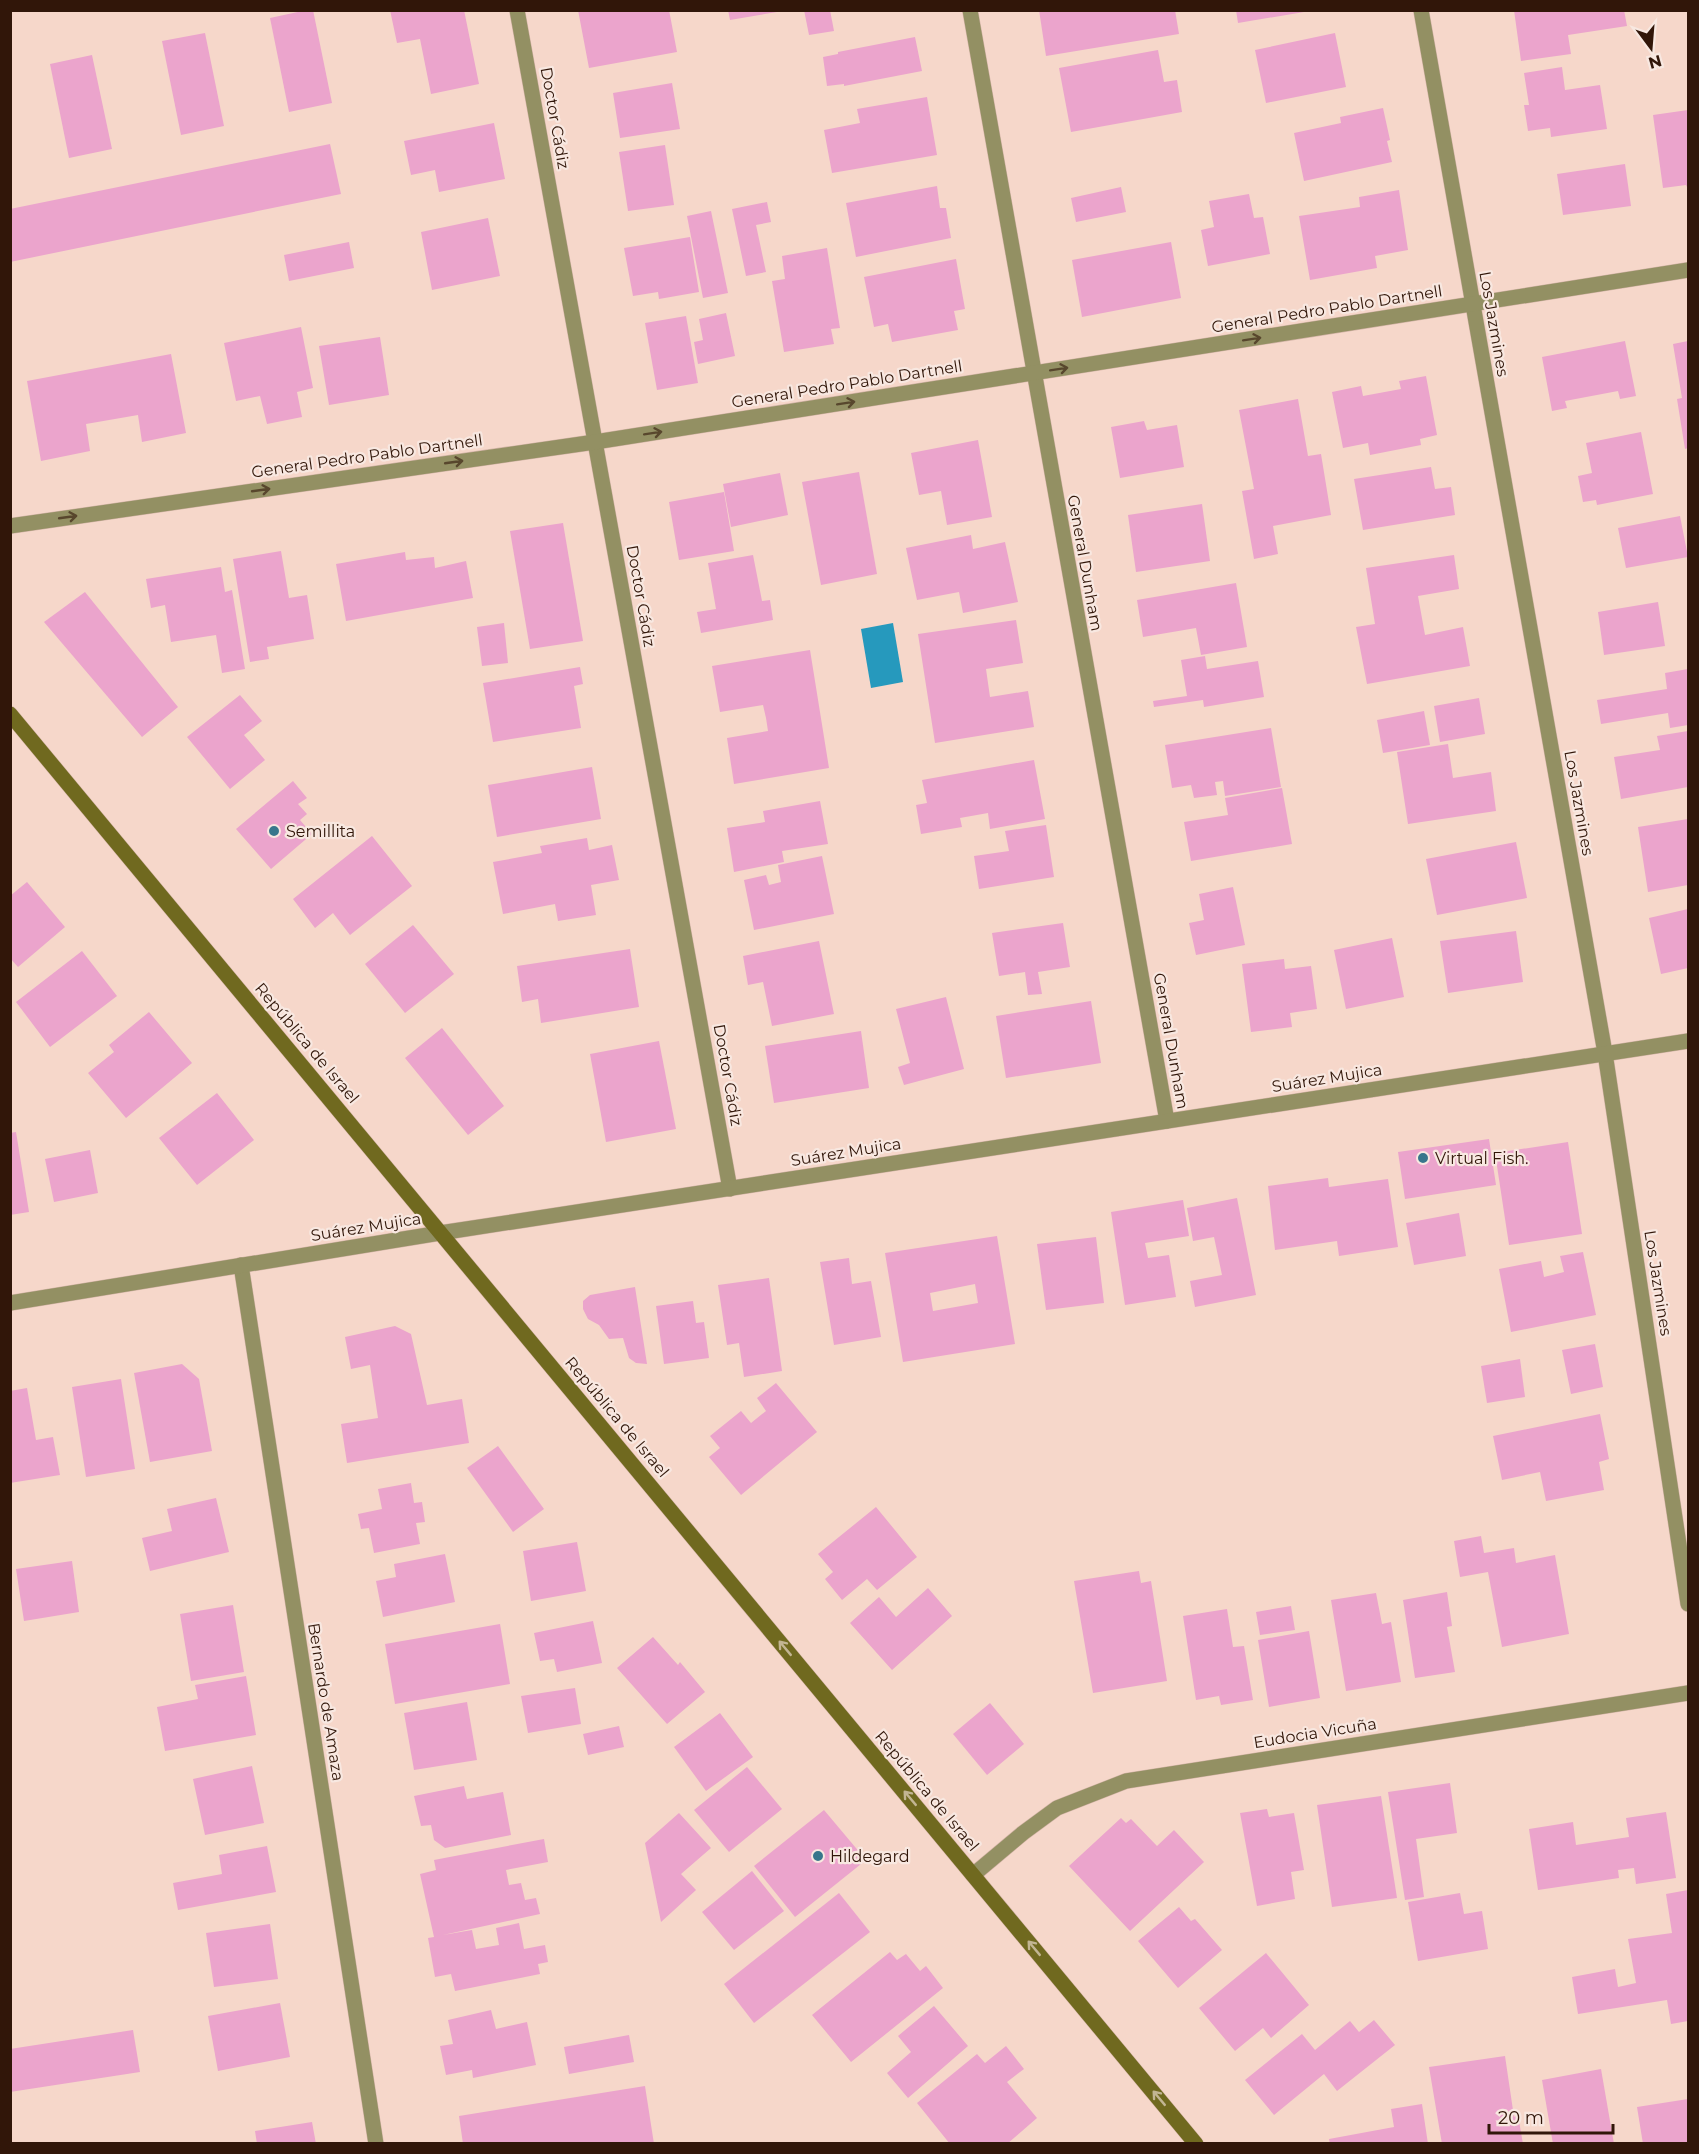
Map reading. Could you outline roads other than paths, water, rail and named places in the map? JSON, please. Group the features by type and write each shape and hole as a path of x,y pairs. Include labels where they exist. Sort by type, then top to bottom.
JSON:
{"street":[{"name":"Doctor Cádiz","path":"517,10 730,1188"},
{"name":"General Dunham","path":"970,10 1167,1121"},
{"name":"Los Jazmines","path":"1421,10 1605,1053 1689,1604"},
{"name":"General Pedro Pablo Dartnell","path":"10,526 595,442 1689,270"},
{"name":"República de Israel","path":"10,714 1196,2144"},
{"name":"Suárez Mujica","path":"10,1304 440,1233 1689,1041"},
{"name":"Bernardo de Amaza","path":"241,1265 376,2144"},
{"name":"Eudocia Vicuña","path":"974,1875 1056,1808 1126,1781 1689,1693"}],"water":[{"path":"893,623 903,682 871,688 861,629"}],"place":[{"name":"Semillita","path":"274,831"},
{"name":"Virtual Fish.","path":"1423,1158"},
{"name":"Hildegard","path":"818,1856"}]}
